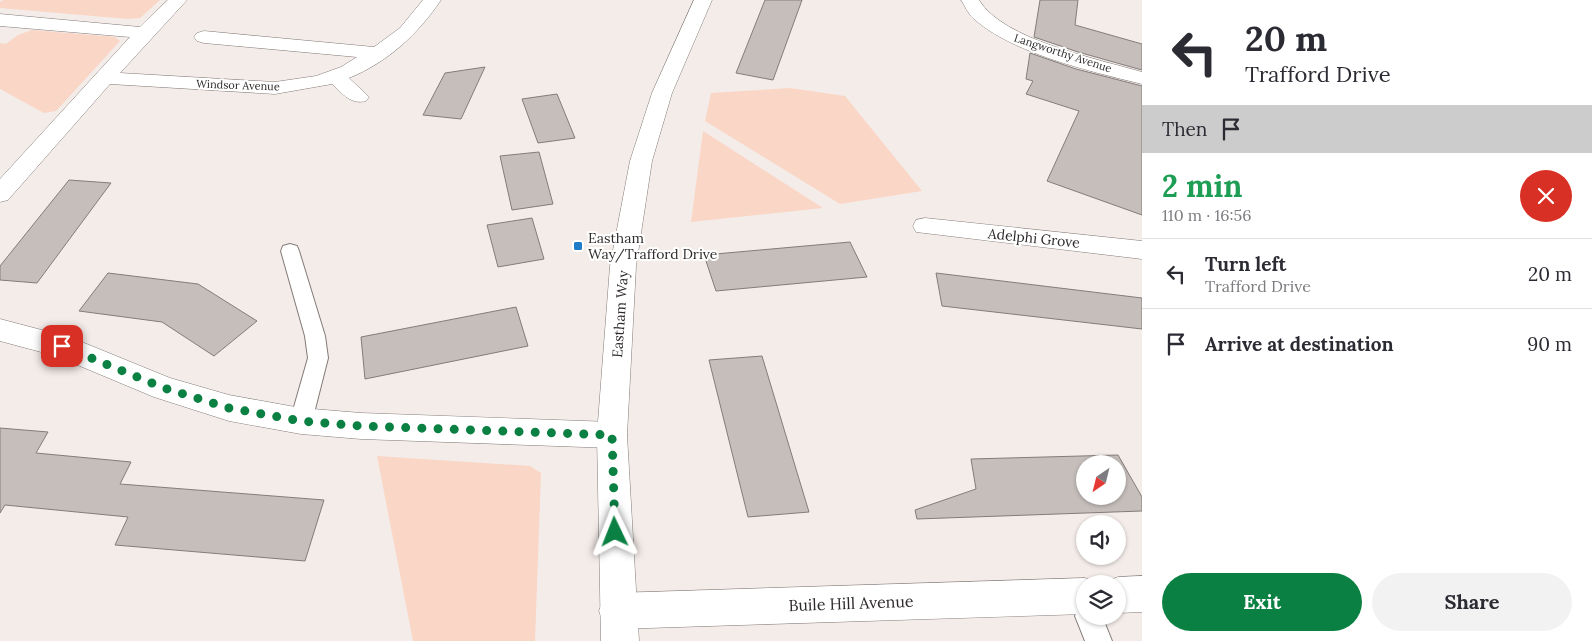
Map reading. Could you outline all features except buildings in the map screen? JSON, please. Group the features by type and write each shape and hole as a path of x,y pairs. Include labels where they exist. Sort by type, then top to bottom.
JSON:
{"street":[{"path":"0,194 145,33 178,0"},
{"name":"Windsor Avenue","path":"105,78 275,88 298,86 336,77 379,53 406,32 432,0"},
{"name":"Eastham Way","path":"619,626 612,435 623,266 642,161 662,93 703,0"},
{"name":"Langworthy Avenue","path":"970,0 973,10 982,20 1019,40 1142,78"},
{"path":"0,20 145,33"},
{"path":"0,37 22,22"},
{"path":"204,37 379,53"},
{"path":"236,56 248,41"},
{"path":"336,77 359,97"},
{"name":"Adelphi Grove","path":"919,225 1142,250"},
{"path":"0,330 62,346 164,388 229,408 301,421 361,426 612,435"},
{"path":"1126,595 1142,594"},
{"name":"Buile Hill Avenue","path":"619,626 1076,605"}],"lane":[{"path":"290,251 315,336 318,358 301,421"},
{"path":"1092,625 1099,641"}],"shaded area":[{"path":"3,0 160,0 140,18 128,19 0,8 0,2"},
{"path":"32,30 115,37 120,41 56,111 44,113 0,89 0,43 6,44 18,35"},
{"path":"790,88 845,96 922,191 840,204 705,121 711,93"},
{"path":"703,131 823,208 691,222"},
{"path":"377,456 530,466 541,473 535,641 413,641"}],"place":[{"name":"Eastham Way/Trafford Drive","path":"578,246"}],"route":[{"path":"62,346 164,388 229,408 301,421 361,426 612,435 615,532"}]}
